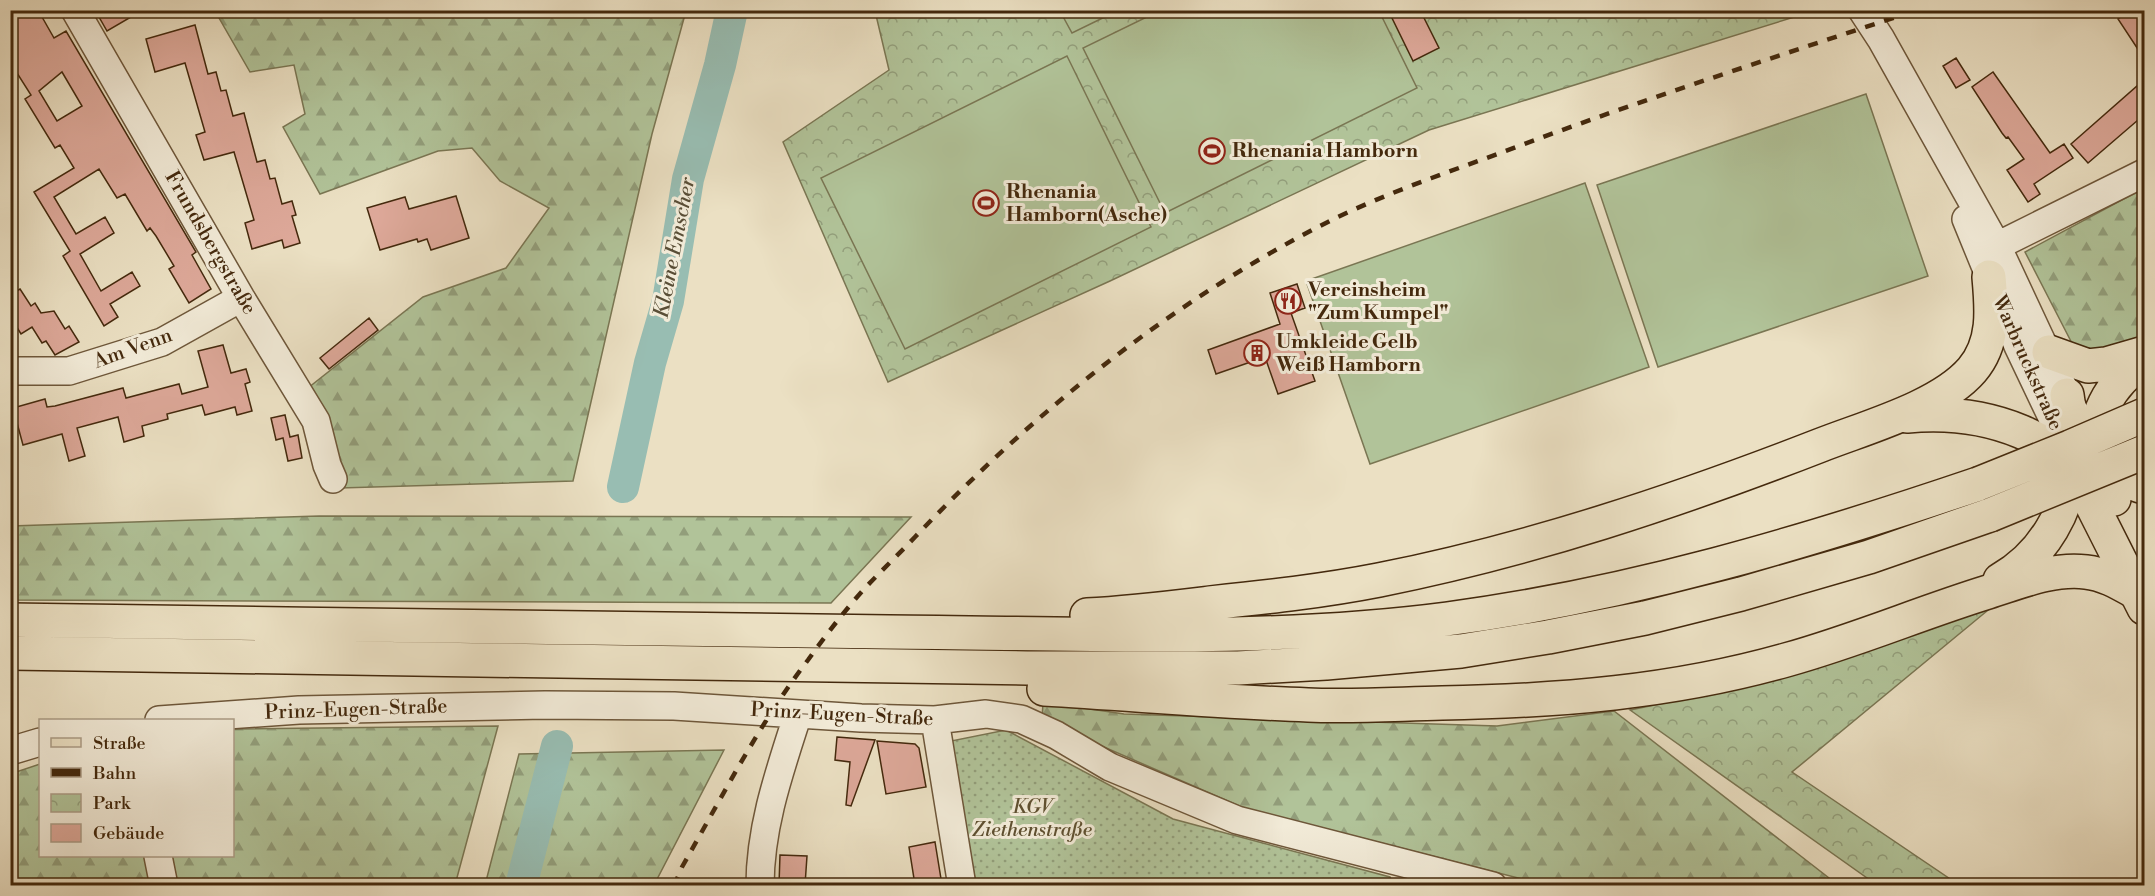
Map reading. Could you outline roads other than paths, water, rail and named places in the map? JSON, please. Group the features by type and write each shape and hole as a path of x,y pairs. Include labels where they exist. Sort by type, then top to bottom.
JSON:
{"main road":[{"path":"897,632 1026,618 1119,614 1332,588 1429,569 1515,548 1663,503 1891,418 1955,387 1973,369 1984,352 1990,333 1992,309 1989,277"},
{"path":"2049,352 2088,366 2106,364 2145,353"},
{"path":"1967,598 2007,576 2031,558 2046,540 2060,516 2104,402 2122,378 2145,361"},
{"path":"2057,402 2103,503 2141,601"},
{"path":"1891,418 1929,414 1956,415 2007,425 2036,439 2082,456 2138,485 2145,486"},
{"path":"10,620 1035,635 1236,634 1404,623 1501,611 1639,584 1735,560 1857,525 1978,484 2145,415"},
{"path":"10,653 873,666 1238,668 1461,651 1645,618 1741,594 1869,557 1990,515 2145,452"},
{"path":"2103,503 2145,562"},
{"path":"873,666 1026,688 1310,705 1541,700 1637,691 1687,683 1786,661 2043,574 2088,572 2103,575 2141,601"}],"street":[{"name":"Frundsbergstraße","path":"75,10 316,421 327,465 333,479"},
{"name":"Warbruckstraße","path":"1862,10 1923,112 1997,246 2049,352 2057,402"},
{"name":"Warbruckstraße","path":"1923,112 1989,277 2057,402"},
{"path":"1997,246 2145,172"},
{"name":"Am Venn","path":"16,371 69,371 162,342 242,298"},
{"name":"Prinz-Eugen-Straße","path":"173,719 300,710 545,705 674,706 935,720 986,714 1022,719 1056,735 1110,767 1237,820 1426,878 1493,885"},
{"path":"760,885 765,834 773,794 798,714"},
{"path":"935,720 962,885"},
{"path":"10,751 39,742"},
{"path":"158,857 164,885"}],"waterway":[{"name":"Kleine Emscher","path":"623,487 650,363 668,301 688,179 720,65 732,10"},
{"name":"Kleine Emscher","path":"521,886 557,746"}],"railway":[{"path":"674,886 682,867 757,735 790,684 858,596 1006,448 1053,406 1154,328 1206,292 1260,259 1316,228 1384,196 1606,114 1917,10"}],"place":[{"name":"Rhenania Hamborn","path":"1212,151"},
{"name":"Rhenania Hamborn(Asche)","path":"986,203"},
{"name":"Vereinsheim \"Zum Kumpel\"","path":"1288,301"},
{"name":"Umkleide Gelb Weiß Hamborn","path":"1257,353"}],"park label":[{"name":"KGV Ziethenstraße","path":"1032,818"}]}
